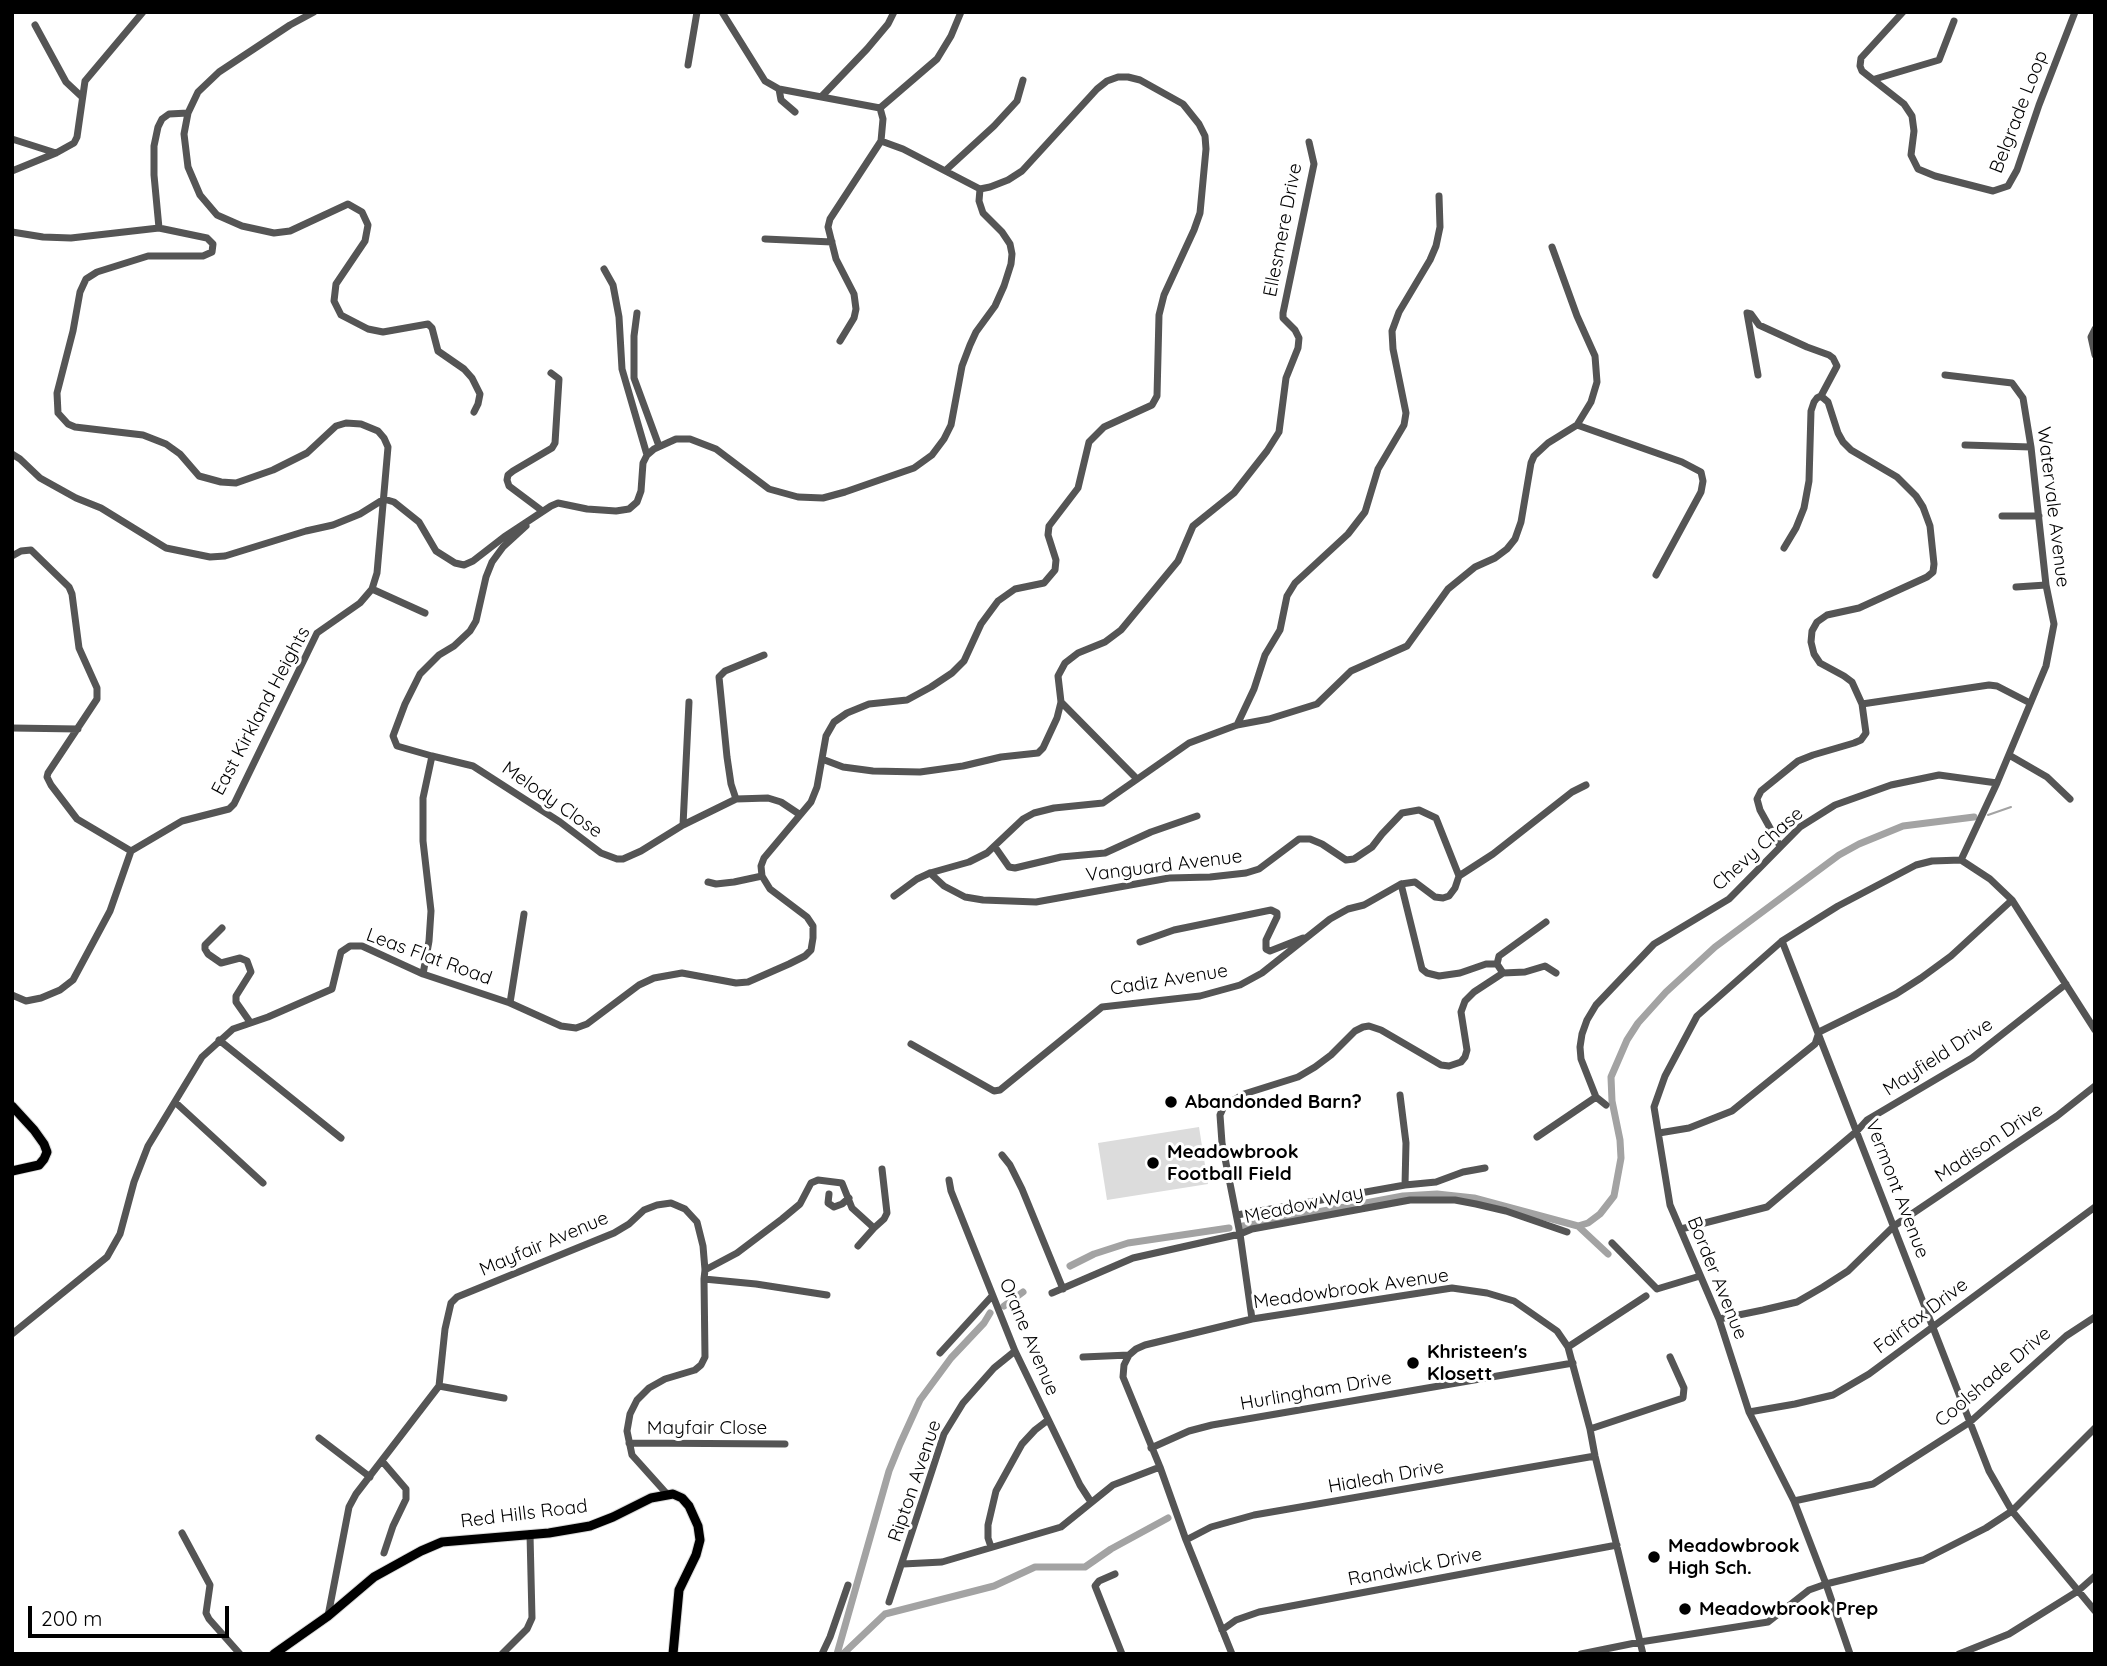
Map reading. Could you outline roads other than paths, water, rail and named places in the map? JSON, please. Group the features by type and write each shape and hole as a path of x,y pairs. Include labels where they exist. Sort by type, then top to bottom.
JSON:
{"main road":[{"path":"12,1106 34,1130 47,1152 39,1165 12,1171"},
{"path":"667,1494 682,1498 689,1506 698,1526 700,1540 696,1555 678,1590 673,1654"},
{"name":"Red Hills Road","path":"274,1654 328,1616 374,1577 421,1550 442,1542 590,1526 651,1498 667,1494"}],"street":[{"path":"12,171 74,143 78,137 85,80 143,12"},
{"path":"314,12 219,72 198,92 188,113 184,134 188,167 200,195 217,215 242,226 274,233 290,231 348,204 362,212 368,225 365,241 336,284 334,301 341,315 352,322 383,332 429,324 438,351 472,378 480,394 474,412"},
{"path":"688,65 696,12"},
{"path":"722,12 765,81 779,89 880,108"},
{"path":"822,96 867,49 888,24 894,12"},
{"path":"880,108 937,60 961,12"},
{"name":"Belgrade Loop","path":"1903,12 1861,58 1862,71 1904,104 1912,116 1914,131 1911,155 1918,169 1993,191 2012,181 2075,12"},
{"path":"1875,79 1939,60 1954,21"},
{"path":"35,25 66,82 82,97"},
{"path":"708,881 716,884 762,876 764,858 811,802 817,787 826,736 834,722 869,704 907,700 942,680 964,661 981,624 998,601 1015,589 1044,583 1055,570 1056,560 1048,535 1049,526 1077,488 1089,442 1104,427 1152,405 1157,396 1159,315 1164,295 1199,213 1206,149 1205,136 1199,124 1183,104 1140,80 1118,76 1097,89 1022,171 1008,180 980,189 903,149 881,141"},
{"path":"946,170 1017,101 1023,80"},
{"path":"779,89 781,100 794,112"},
{"path":"840,341 854,318 856,309 854,294 836,259 828,227 830,219 881,141 883,119 880,108"},
{"path":"159,228 153,176 153,146 162,119 169,114 188,113"},
{"path":"12,139 56,153"},
{"name":"Ellesmere Drive","path":"822,759 844,767 873,771 920,772 1038,753 1043,748 1056,718 1060,702 1058,676 1065,663 1078,653 1105,642 1121,630 1178,561 1193,526 1234,493 1279,432 1286,379 1298,348 1299,338 1283,318 1283,313 1314,164 1309,142"},
{"path":"12,454 40,478 101,508 166,548 210,557 225,556 332,525 360,514 384,499 394,502 419,522 436,551 464,565 541,510 558,503 587,509 629,509 637,502 641,491 643,463 647,455 676,439 691,439 716,449 769,489 798,497 823,498 914,468 932,455 944,439 951,425 962,366 970,345 995,306 1011,264 1010,244 983,213 979,201 980,189"},
{"path":"1237,726 1254,690 1265,655 1280,630 1287,596 1295,583 1348,534 1364,512 1378,469 1404,425 1406,414 1392,331 1399,312 1436,246 1440,227 1439,196"},
{"path":"12,232 71,238 159,228 207,238 213,244 212,252 203,256 148,256 97,272 86,279 80,292 57,393 58,413 63,420 75,427 143,435 166,444 180,454 199,476 211,481 236,483 273,470 307,453 336,426 346,423 361,424 378,431 388,447 377,573 372,589 425,613"},
{"path":"765,239 832,242"},
{"path":"894,896 916,879 969,862 995,847 1023,819 1034,813 1103,803 1189,743 1237,726 1308,708 1328,695 1351,671 1407,646 1448,589 1475,567 1507,549 1521,523 1534,456 1548,443 1577,425 1591,402 1597,382 1595,356 1552,247"},
{"path":"604,270 613,285 619,317 622,369 647,455"},
{"path":"637,313 634,378 659,446"},
{"path":"1758,374 1747,313 1751,314 1759,325 1829,355 1837,366 1811,411 1809,481 1804,508 1784,548"},
{"path":"2095,329 2091,337 2095,355"},
{"path":"541,510 509,486 507,481 513,471 552,448 555,443 559,379 551,373"},
{"name":"Watervale Avenue","path":"1945,376 2012,383 2023,398 2046,584 2054,624 2046,666 1961,860"},
{"path":"1780,846 1760,810 1758,794 1798,761 1861,740 1866,733 1862,704 1852,682 1820,663 1814,654 1812,631 1817,622 1827,615 1859,608 1933,572 1934,551 1930,526 1916,496 1897,477 1851,450 1843,442 1828,402 1821,396"},
{"path":"1577,425 1682,461 1701,472 1701,492 1656,575"},
{"path":"1965,445 2031,447"},
{"path":"2002,516 2039,516"},
{"name":"Melody Close","path":"530,520 492,562 476,621 470,631 420,674 393,736 397,746 473,766 560,822 601,853 617,859 641,851 683,825 736,799 768,798 799,814"},
{"path":"12,556 21,551 31,551 65,583 72,594 79,648 97,688 98,695 47,777 77,819 131,851 110,911 73,980 60,990 41,998 26,1001 12,995"},
{"path":"2015,587 2046,584"},
{"name":"East Kirkland Heights","path":"131,851 182,821 229,809 234,804 317,633 360,603 372,589"},
{"path":"736,799 727,757 719,677 725,671 764,654"},
{"path":"1862,704 1989,685 1997,686 2030,702"},
{"path":"683,825 689,702"},
{"path":"1060,702 1137,779"},
{"path":"12,728 78,729"},
{"path":"2009,755 2047,776 2070,799"},
{"path":"422,974 429,941 430,911 423,841 423,798 432,757"},
{"name":"Chevy Chase","path":"1606,1105 1596,1097 1581,1059 1581,1034 1597,1006 1654,944 1729,899 1800,827 1835,805 1891,785 1939,775 1997,783"},
{"path":"1497,964 1486,964 1460,973 1439,976 1422,969 1401,884 1415,882 1436,897 1449,896 1459,876 1493,855 1572,792 1586,785"},
{"name":"Vanguard Avenue","path":"930,873 944,886 965,897 1037,902 1169,878 1246,873 1259,869 1299,838 1322,844 1346,860 1354,859 1372,847 1402,813 1419,810 1436,818 1459,876"},
{"path":"995,847 1009,867 1015,868 1061,857 1105,853 1151,832 1197,816"},
{"path":"1782,941 1838,906 1916,865 1932,861 1961,860 1990,879 2012,901 2095,1030"},
{"name":"Leas Flat Road","path":"12,1334 107,1257 120,1234 134,1182 148,1146 202,1057 233,1029 332,989 341,952 350,946 362,946 422,974 510,1003 561,1026 576,1028 587,1024 639,985 654,978 682,973 736,983 748,982 789,964 811,950 813,926 807,917 770,888 762,876"},
{"name":"Cadiz Avenue","path":"911,1044 994,1091 1000,1090 1102,1007 1200,996 1240,985 1262,973 1330,919 1348,909 1364,905 1401,884"},
{"path":"1659,1133 1689,1128 1732,1111 1815,1044 1819,1032 1896,994 1921,978 1951,956 2012,901"},
{"path":"1140,942 1174,930 1271,910 1277,913 1277,917 1266,940 1266,949 1270,951 1310,935"},
{"path":"510,1003 524,914"},
{"path":"1503,973 1497,964 1499,956 1546,922"},
{"path":"222,928 205,945 205,949 221,963 240,958 247,961 251,972 236,996 236,1002 250,1022"},
{"name":"Vermont Avenue","path":"1782,941 1989,1471 2012,1511 2095,1611"},
{"name":"Border Avenue","path":"1782,941 1697,1016 1654,1107 1671,1205 1719,1319 1749,1412 1794,1501 1850,1654"},
{"path":"1252,1319 1237,1215 1222,1143 1220,1115 1224,1106 1244,1094 1298,1077 1315,1067 1363,1027 1381,1030 1441,1065 1449,1066 1461,1062 1467,1049 1461,1012 1465,1001 1474,992 1503,973 1525,972 1545,966 1556,973"},
{"name":"Mayfield Drive","path":"1681,1229 1767,1207 1867,1120 1972,1058 2066,984"},
{"path":"219,1040 341,1138"},
{"name":"Madison Drive","path":"1719,1319 1797,1302 1848,1271 1894,1226 2057,1116 2095,1086"},
{"path":"1400,1095 1406,1143 1405,1185"},
{"path":"1537,1137 1596,1097"},
{"path":"175,1102 263,1183"},
{"path":"1002,1155 1022,1189 1063,1289"},
{"path":"1237,1215 1405,1185 1436,1182 1463,1172 1485,1168"},
{"path":"858,1247 887,1213 882,1169"},
{"path":"705,1270 737,1253 782,1219 800,1204 811,1183 826,1180 842,1183 852,1208 874,1228"},
{"name":"Orane Avenue","path":"949,1180 1015,1351 1080,1485 1091,1502"},
{"path":"829,1194 828,1203 834,1207 849,1198"},
{"name":"Meadow Way","path":"1052,1293 1133,1258 1252,1229 1389,1203 1429,1199 1476,1203 1567,1232"},
{"name":"Mayfair Avenue","path":"439,1386 445,1329 451,1303 457,1297 614,1233 644,1210 671,1203 685,1209 697,1222 703,1246 705,1357 695,1370 665,1379 649,1388 637,1400 627,1431 629,1443"},
{"name":"Fairfax Drive","path":"1749,1412 1833,1395 1869,1374 2095,1206"},
{"path":"1612,1243 1657,1289 1700,1276"},
{"path":"704,1279 827,1295"},
{"name":"Meadowbrook Avenue","path":"1129,1356 1145,1345 1252,1319 1452,1288 1488,1293 1514,1301 1557,1331 1568,1347 1643,1654"},
{"path":"940,1353 992,1296"},
{"path":"1568,1347 1646,1296"},
{"name":"Coolshade Drive","path":"1794,1501 1873,1484 1970,1422 2066,1336 2095,1317"},
{"name":"Ripton Avenue","path":"889,1602 944,1434 963,1403 994,1368 1015,1351"},
{"path":"1083,1357 1129,1356"},
{"path":"1129,1356 1124,1365 1123,1377 1232,1654"},
{"path":"1590,1429 1683,1398 1684,1388 1670,1357"},
{"name":"Hurlingham Drive","path":"1151,1448 1189,1431 1212,1425 1573,1363"},
{"path":"328,1616 349,1507 356,1494 439,1386 504,1398"},
{"path":"992,1547 988,1525 996,1491 1022,1444 1048,1420"},
{"path":"1581,1654 1768,1622 1809,1590 1923,1560 1986,1528 2012,1511 2095,1428"},
{"path":"319,1438 370,1477"},
{"path":"629,1443 632,1455 667,1494"},
{"name":"Mayfair Close","path":"629,1443 785,1444"},
{"name":"Hialeah Drive","path":"1186,1540 1211,1527 1254,1515 1595,1456"},
{"path":"382,1461 406,1489 406,1499 384,1553"},
{"path":"903,1564 942,1562 1061,1527 1113,1485 1160,1467"},
{"path":"182,1533 211,1585 206,1613 240,1654"},
{"path":"502,1654 527,1629 532,1618 530,1534"},
{"name":"Randwick Drive","path":"1222,1630 1236,1620 1259,1612 1617,1545"},
{"path":"1115,1574 1099,1581 1095,1586 1122,1654"},
{"path":"1959,1654 2009,1634 2078,1591 2095,1576"},
{"path":"822,1654 848,1585"}],"waterway":[{"path":"1988,815 2011,807"},
{"path":"1578,1226 1588,1223 1600,1214 1614,1196 1621,1158 1611,1077 1627,1040 1638,1023 1666,992 1715,947 1839,855 1903,826 1974,817"},
{"path":"1243,1226 1403,1196 1437,1194 1474,1198 1578,1226 1608,1254"},
{"path":"1070,1266 1094,1254 1128,1243 1229,1228"},
{"path":"1004,1306 1023,1292"},
{"path":"837,1654 889,1471 900,1444 920,1400 951,1358 990,1313"},
{"path":"843,1654 885,1614 994,1586 1035,1567 1085,1567 1111,1549 1168,1518"}],"place":[{"name":"Abandonded Barn?","path":"1171,1102"},
{"name":"Meadowbrook Football Field","path":"1153,1163"},
{"name":"Khristeen's Klosett","path":"1413,1363"},
{"name":"Meadowbrook High Sch.","path":"1654,1557"},
{"name":"Meadowbrook Prep","path":"1685,1609"}]}
